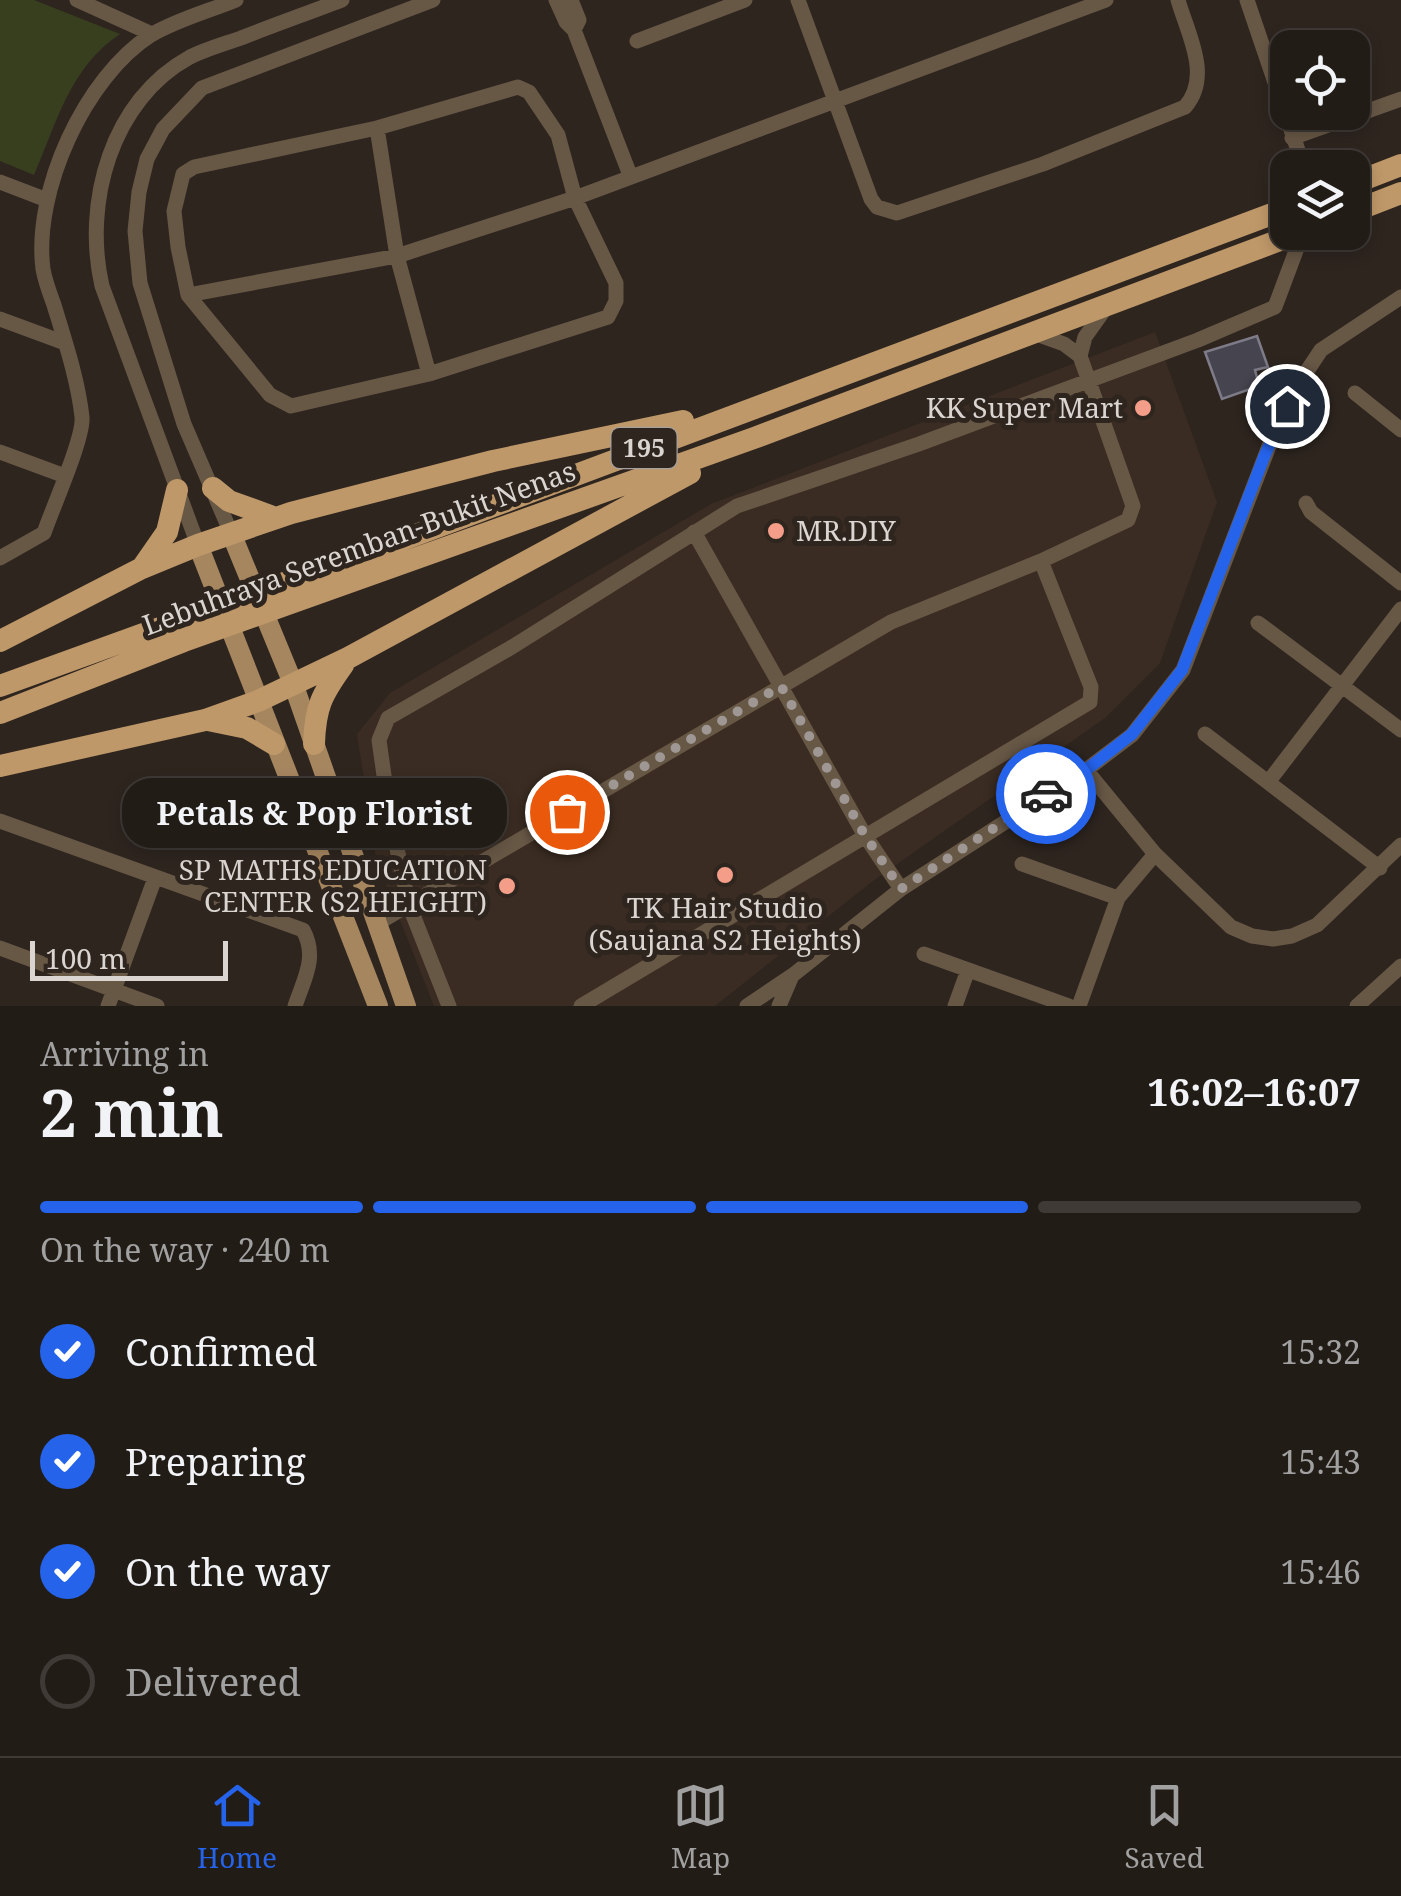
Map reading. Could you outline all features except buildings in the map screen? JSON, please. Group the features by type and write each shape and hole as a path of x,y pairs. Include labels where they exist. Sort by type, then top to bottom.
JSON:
{"highway":[{"path":"1370,177 1401,165"},
{"path":"1370,205 1401,194"},
{"name":"Lebuhraya Seremban-Bukit Nenas","path":"0,686 389,545 1270,215"},
{"name":"Lebuhraya Seremban-Bukit Nenas","path":"0,714 184,642 754,438 1270,244"},
{"path":"0,640 142,568 276,518 494,461 757,405"},
{"path":"0,766 205,720 294,686 754,438"},
{"path":"213,488 229,500 276,518"},
{"path":"142,568 168,532 178,490"},
{"path":"314,744 315,712 348,658"},
{"path":"205,720 246,728 274,744"}],"main road":[{"path":"232,533 294,686 406,1006"},
{"path":"198,544 378,1006"}],"street":[{"path":"77,0 152,34"},
{"path":"0,558 44,533 83,421 43,268 47,200 73,130 103,78 152,34 236,0"},
{"path":"232,533 184,424 140,282 135,231 148,158 163,128 202,88 432,0"},
{"path":"556,0 574,30 630,176"},
{"path":"571,0 579,20 574,30"},
{"path":"637,41 746,0"},
{"path":"798,0 870,199 877,207 896,213 1043,164 1185,107 1194,96 1198,65 1178,0"},
{"path":"188,295 397,256 576,198 1106,0"},
{"path":"1247,0 1297,150"},
{"path":"198,544 102,286 96,261 105,168 120,130 156,81 190,57 336,1"},
{"path":"518,86 529,92 558,135 576,198 616,284 616,300 608,317 429,374 291,406 270,395 188,295 174,211 182,174 194,166 377,128 518,86"},
{"path":"1292,138 1401,98"},
{"path":"377,128 397,256 429,374"},
{"path":"0,182 47,200"},
{"path":"449,1006 409,905 388,811 379,740 388,718 512,646 736,506 919,444 1198,340 1275,307 1296,250"},
{"path":"747,1006 793,975 901,889 1086,770 1132,734 1182,670 1270,443 1299,383 1321,350 1401,297"},
{"path":"1080,356 1094,320 1111,303"},
{"path":"0,319 65,344"},
{"path":"378,923 891,622 1116,528 1132,513 1133,506 1080,356 1064,344 1032,333"},
{"path":"1355,393 1401,430"},
{"path":"0,452 64,476"},
{"path":"1306,503 1311,512 1401,584"},
{"path":"694,532 864,834 901,889"},
{"path":"581,1006 1090,702 1092,695 1041,561"},
{"path":"1269,781 1401,609"},
{"path":"1258,624 1401,730"},
{"path":"1205,734 1380,868"},
{"path":"1086,770 1156,854 1231,926 1252,936 1292,936 1317,925 1401,845"},
{"path":"0,821 302,930 311,944 311,961 295,1006"},
{"path":"1080,1006 1118,898 1156,854"},
{"path":"1022,864 1118,898"},
{"path":"111,998 155,878"},
{"path":"0,948 111,998 157,1006"},
{"path":"924,954 1069,1006"},
{"path":"1357,1006 1401,966"},
{"path":"955,1006 968,970"},
{"path":"779,1006 793,975"}],"shaded area":[{"path":"1155,332 1217,502 1160,663 1105,718 873,881 715,1006 434,1006 376,859 357,734 390,693 711,504"}],"green space":[{"path":"0,0 34,0 120,34 103,47 77,79 34,175 0,161"}],"way so far":[{"path":"567,812 781,686 864,834 901,889 1046,794"}],"place":[{"name":"KK Super Mart","path":"1143,408"},
{"name":"MR.DIY","path":"776,531"},
{"name":"Petals & Pop Florist","path":"567,812"},
{"name":"TK Hair Studio (Saujana S2 Heights)","path":"725,875"},
{"name":"SP MATHS EDUCATION CENTER (S2 HEIGHT)","path":"507,886"}],"route":[{"path":"1046,794 1086,770 1132,734 1182,670 1287,406"}]}
